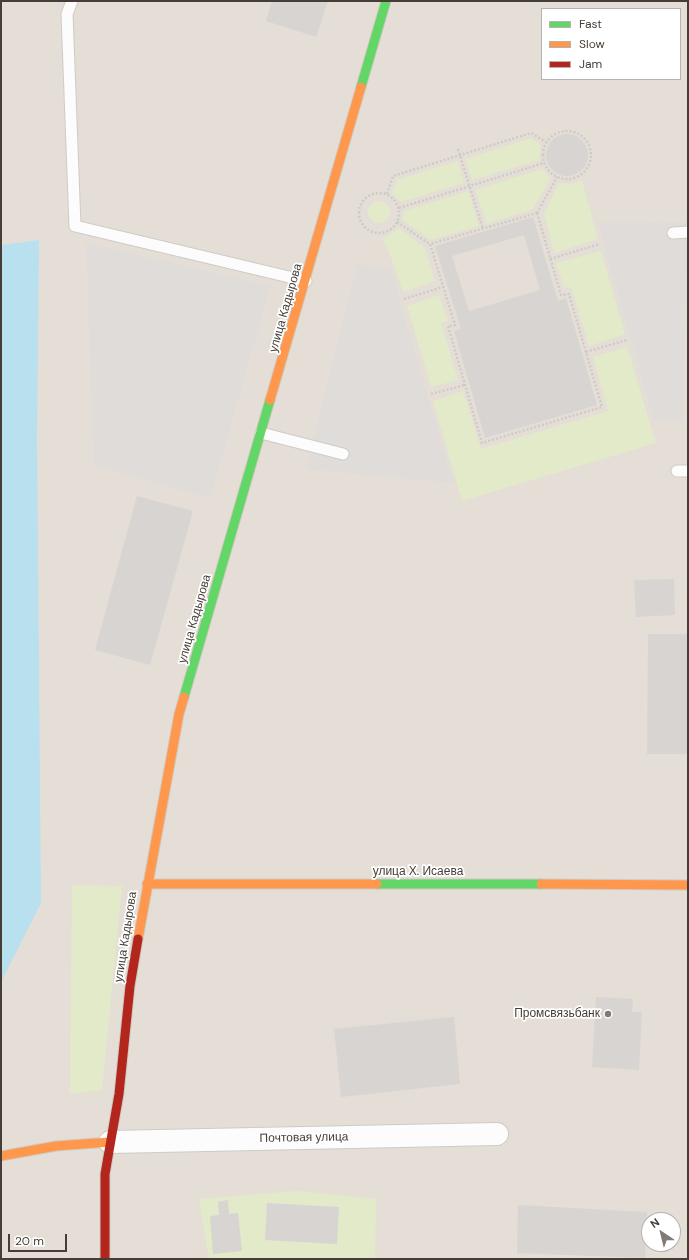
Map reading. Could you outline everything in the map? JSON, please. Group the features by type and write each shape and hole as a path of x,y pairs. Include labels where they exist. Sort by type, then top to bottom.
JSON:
{"main road":[{"name":"улица Кадырова","path":"105,1259 105,1174 119,1094 130,986 147,884 179,714 306,281 386,1"},
{"name":"улица Х. Исаева","path":"147,884 215,883 688,886"},
{"path":"1,1156 56,1146 110,1142"}],"street":[{"name":"Почтовая улица","path":"110,1142 497,1134"}],"lane":[{"path":"72,1 67,14 75,226 306,281"},
{"path":"673,232 688,232"},
{"path":"261,434 343,454"}],"path":[{"path":"572,130 580,133 587,140 591,150 592,159 590,166 583,174 574,179 565,180 557,177 548,170 544,163 543,153 546,142 555,134 563,131 572,130"},
{"path":"387,194 393,176 531,133 546,142"},
{"path":"458,149 484,229"},
{"path":"399,208 544,163"},
{"path":"430,244 537,213 557,177"},
{"path":"380,192 387,194 393,198 399,208 400,216 394,227 389,231 376,233 364,227 360,222 359,208 367,196 373,193 380,192"},
{"path":"397,222 430,244 456,325 448,326 482,444 602,407 569,294 561,295 537,213"},
{"path":"550,259 600,244"},
{"path":"404,299 443,287"},
{"path":"586,352 626,340"},
{"path":"431,394 465,385"}],"shaded area":[{"path":"1,1 688,1 688,1259 1,1259"},
{"path":"688,222 683,421 654,421 598,223"},
{"path":"86,243 270,286 210,498 94,466"},
{"path":"358,265 391,270 453,483 306,469"}],"green space":[{"path":"531,138 541,145 539,160 472,180 466,159"},
{"path":"458,161 464,183 401,202 392,194 397,180"},
{"path":"542,169 551,178 533,209 487,224 475,190"},
{"path":"582,180 598,239 554,253 544,213 559,183 571,184"},
{"path":"468,191 479,226 431,240 402,220 404,211"},
{"path":"379,201 387,204 390,212 387,220 379,223 371,220 368,212 371,204"},
{"path":"399,228 425,248 435,281 403,292 389,252 382,239"},
{"path":"601,251 625,334 589,346 571,287 564,288 556,263"},
{"path":"439,295 448,321 441,323 458,380 431,387 407,306"},
{"path":"627,347 656,443 462,501 433,401 463,391 481,449 608,411 593,357"},
{"path":"72,885 122,886 102,1090 70,1094"},
{"path":"297,1191 376,1199 375,1259 209,1259 199,1199"}],"water":[{"path":"39,240 37,440 41,903 1,982 1,245"}],"building":[{"path":"272,1 328,1 316,37 266,21"},
{"path":"563,134 571,134 579,137 585,143 588,155 585,167 579,173 571,176 563,176 555,173 549,167 546,159 546,151 549,143 555,137"},
{"path":"533,217 558,301 566,298 597,405 485,438 454,331 461,329 435,246","holes":["524,235 540,290 469,311 452,256"]},
{"path":"137,496 193,511 150,665 95,650"},
{"path":"674,579 675,615 636,617 634,580"},
{"path":"648,634 688,634 688,754 647,754"},
{"path":"596,997 633,999 632,1012 642,1012 639,1070 592,1067"},
{"path":"454,1017 460,1084 341,1097 334,1029"},
{"path":"228,1200 229,1214 238,1213 242,1251 213,1254 210,1216 219,1215 218,1202"},
{"path":"267,1203 339,1207 337,1244 265,1240"},
{"path":"518,1205 647,1212 641,1212 641,1252 645,1252 645,1258 517,1253"}],"traffic: fast":[{"path":"361,87 386,1"},
{"path":"184,697 270,400"},
{"path":"377,884 541,884"}],"traffic: slow":[{"path":"270,400 361,87"},
{"path":"138,939 179,714 184,697"},
{"path":"147,884 377,884"},
{"path":"541,884 688,885"},
{"path":"1,1156 56,1146 110,1142"}],"traffic: jam":[{"path":"105,1259 105,1174 119,1094 130,986 138,939"}],"place":[{"name":"Промсвязьбанк","path":"608,1014"}]}
